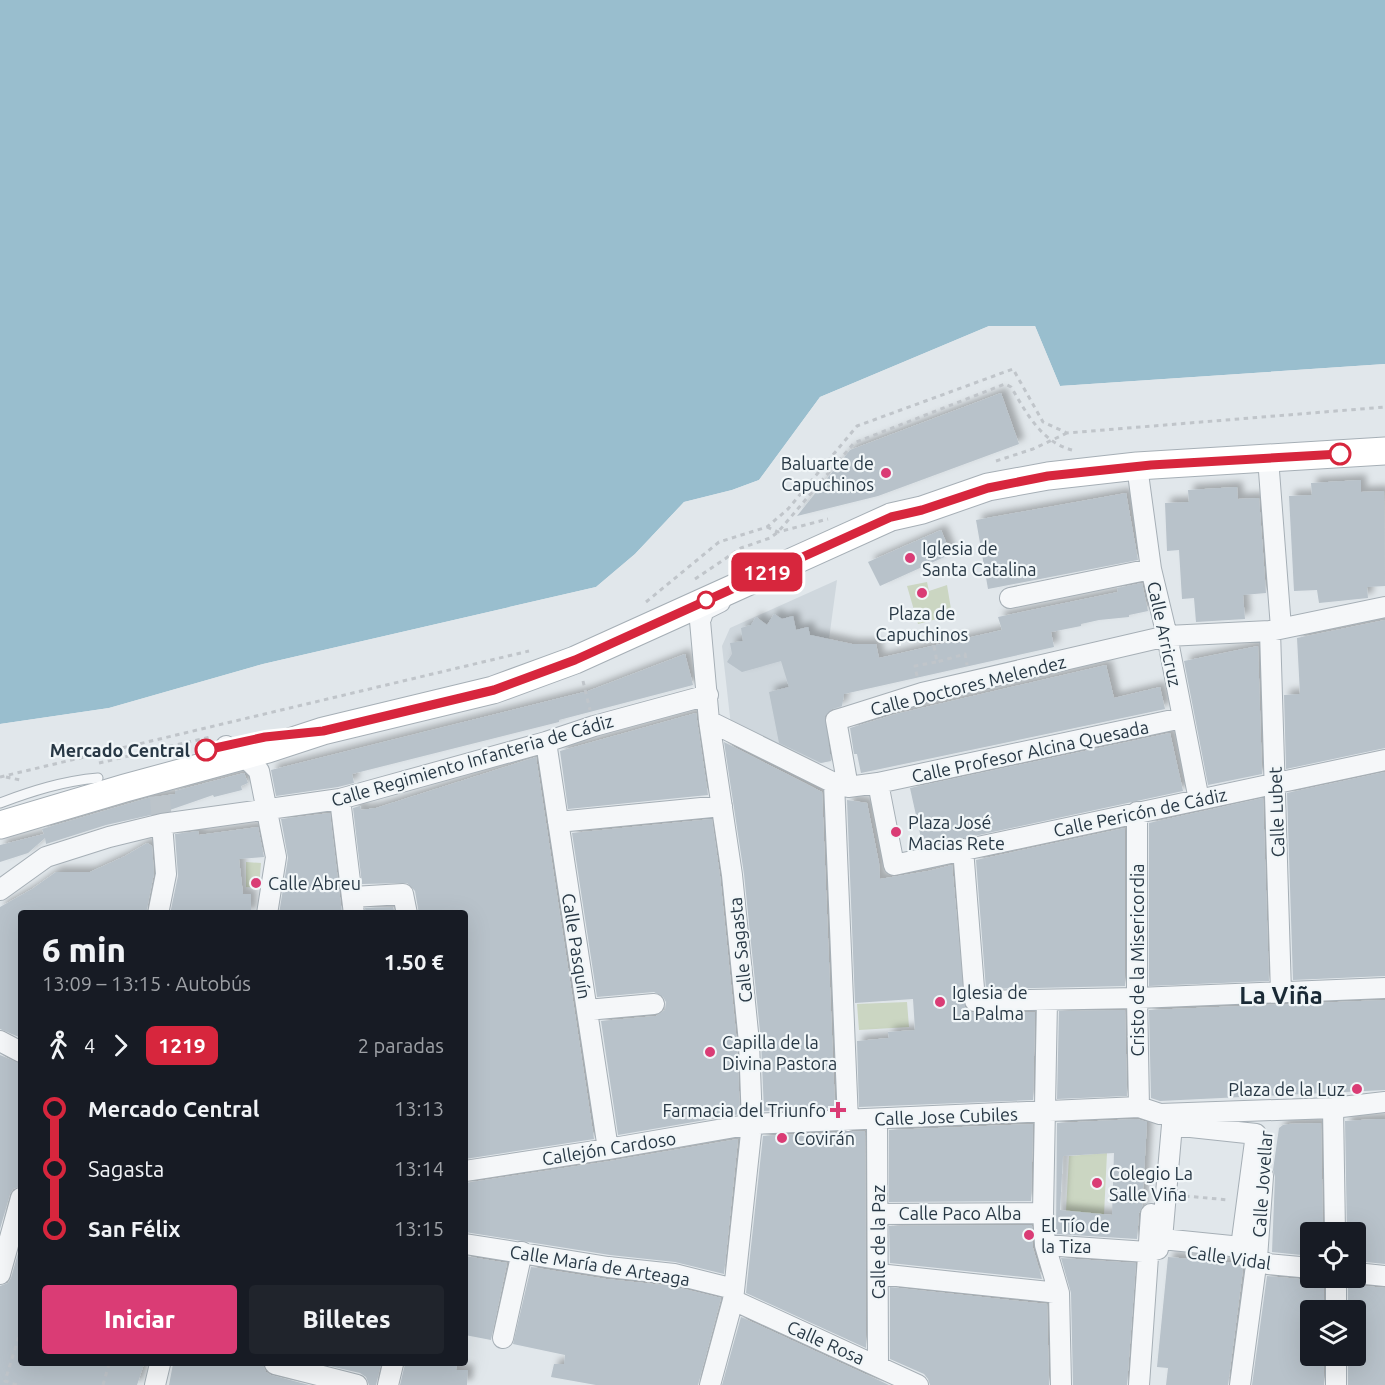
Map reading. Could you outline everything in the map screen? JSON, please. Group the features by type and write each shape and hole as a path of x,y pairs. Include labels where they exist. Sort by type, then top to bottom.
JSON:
{"street":[{"path":"0,813 94,772 238,751 494,690 575,660 891,517 922,510 988,488 1048,476 1137,466 1385,451"},
{"name":"Calle Lubet","path":"1268,458 1275,629 1275,783 1281,993"},
{"name":"Calle Arricruz","path":"1137,466 1151,569 1167,636 1199,800"},
{"path":"494,690 519,689 580,672 700,621 894,529 922,510"},
{"path":"700,621 704,610 763,582 775,569"},
{"path":"1010,598 1151,569"},
{"name":"Calle Doctores Melendez","path":"841,785 836,720 921,693 1167,636 1275,629 1385,607"},
{"name":"Calle Sagasta","path":"700,621 710,721 732,876 750,1042 753,1124 733,1294 710,1385"},
{"name":"Calle Regimiento Infanteria de Cádiz","path":"0,890 46,857 109,837 162,824 340,799 708,695"},
{"name":"Calle Profesor Alcina Quesada","path":"841,785 878,783 1182,718"},
{"path":"710,721 841,785 849,1120"},
{"path":"0,825 160,787 265,737 323,731"},
{"name":"Calle Pasquín","path":"546,742 608,1149"},
{"path":"238,751 266,811 276,857 268,910"},
{"name":"Calle Pericón de Cádiz","path":"878,783 894,865 1385,760"},
{"path":"340,799 353,905 403,894 405,910"},
{"path":"558,822 722,806"},
{"name":"Cristo de la Misericordia","path":"1137,812 1139,1107"},
{"path":"159,910 166,874 162,824"},
{"path":"963,849 975,1001 1137,998 1385,988"},
{"path":"1047,1000 1043,1213 1045,1245 1059,1293 1061,1385"},
{"path":"587,1010 654,1004"},
{"path":"0,1041 18,1050"},
{"path":"1139,1107 1160,1114 1333,1108 1385,1102"},
{"name":"Calle Jose Cubiles","path":"753,1124 1139,1107"},
{"path":"1333,1108 1335,1222"},
{"name":"Calle Jovellar","path":"1240,1385 1257,1258 1267,1110"},
{"path":"1139,1385 1147,1252 1160,1114"},
{"name":"Calle de la Paz","path":"877,1119 878,1365"},
{"name":"Callejón Cardoso","path":"468,1171 753,1124"},
{"path":"1172,1125 1256,1134 1241,1247 1162,1239 1166,1194 1172,1125"},
{"path":"0,1274 18,1209"},
{"name":"Calle Paco Alba","path":"878,1214 1043,1213"},
{"name":"Calle María de Arteaga","path":"468,1244 608,1267 674,1274 733,1294"},
{"name":"Calle Vidal","path":"1045,1245 1147,1252 1161,1248 1257,1258 1268,1264 1300,1267"},
{"path":"503,1338 522,1252"},
{"path":"878,1274 1059,1293"},
{"path":"1366,1274 1385,1275"},
{"name":"Calle Rosa","path":"733,1294 918,1385"},
{"path":"155,1385 160,1366"},
{"path":"283,1366 357,1385"},
{"path":"388,1385 393,1366"},
{"path":"1336,1366 1336,1385"}],"lane":[{"path":"0,803 94,772"}],"path":[{"path":"638,609 719,542 767,526 781,515 857,426 1013,369 1043,422 1067,433 1385,407"},
{"path":"686,585 741,548 770,538 778,532 854,442 1005,384 1011,387 1032,422 1060,447 1072,450"},
{"path":"934,646 937,662 965,654 971,681"},
{"path":"0,778 531,650"},
{"path":"580,672 594,726"},
{"path":"94,772 238,751"},
{"path":"0,778 8,777 23,782"},
{"path":"1166,1194 1247,1202"},
{"path":"17,1385 5,1381 18,1340"},
{"path":"103,1385 108,1366"}],"shaded area":[{"path":"837,580 829,639 852,644 840,716 826,715 836,759 806,767 731,726 722,646 730,628"}],"green space":[{"path":"927,582 929,591 947,585 952,615 918,624 907,586"},
{"path":"246,862 261,863 259,888 246,887"},
{"path":"907,1002 909,1027 859,1030 857,1004"},
{"path":"1107,1153 1104,1215 1066,1211 1069,1156"}],"water":[{"path":"0,0 1385,0 1385,364 1060,386 1035,326 989,326 820,397 759,480 732,490 684,502 635,554 596,587 263,664 109,708 0,724"}],"pier":[{"path":"989,326 1035,326 1060,386 1385,364 1385,367 1060,389 1033,329 990,329 822,400 761,482 733,493 686,505 637,556 597,590 264,667 110,711 0,727 0,724 109,708 263,664 596,587 635,554 684,502 732,490 759,480 820,397"}],"building":[{"name":"Baluarte de Capuchinos","path":"1001,393 1019,444 878,496 797,516 850,450"},
{"path":"1361,480 1361,492 1384,491 1385,586 1367,587 1368,598 1319,603 1317,590 1294,591 1289,496 1312,495 1311,483"},
{"path":"1237,487 1238,499 1259,498 1266,593 1243,595 1245,619 1196,622 1194,598 1182,599 1179,550 1167,551 1165,503 1189,502 1188,490"},
{"path":"1126,493 1138,560 988,589 976,520"},
{"name":"Iglesia de Santa Catalina","path":"941,530 951,554 880,586 868,562"},
{"path":"1142,583 1148,611 1129,615 1129,617 1099,620 1051,632 1054,647 844,694 842,706 832,709 825,716 831,761 821,763 779,743 769,692 789,687 781,661 742,672 727,662 732,654 730,643 743,641 741,628 751,625 756,617 767,625 774,614 782,619 793,616 796,630 808,627 810,635 852,644 876,644 879,658 1002,630 998,617 1118,592 1117,588"},
{"path":"1385,620 1385,748 1286,769 1284,695 1300,694 1297,638"},
{"path":"1258,646 1262,774 1208,785 1184,661"},
{"path":"685,654 693,685 559,720 559,722 352,774 354,783 276,796 271,770 588,691"},
{"path":"1106,665 1114,698 1160,687 1165,709 861,773 857,754 854,754 850,728 896,714"},
{"path":"696,713 708,795 568,809 560,751"},
{"path":"1170,733 1183,791 923,847 910,788"},
{"path":"724,742 822,792 835,1108 764,1111 761,1041 744,874"},
{"path":"536,757 594,1139 468,1159 468,910 418,910 415,891 407,883 362,884 353,808 360,806 361,810 376,808"},
{"path":"1385,772 1385,976 1293,980 1287,793"},
{"path":"244,773 248,783 241,786 242,790 214,797 213,795 164,812 106,825 46,844 45,838 28,853 0,862 0,845 44,834 42,829 148,798 175,794 175,791"},
{"path":"1263,798 1269,981 1149,986 1149,823"},
{"path":"847,800 867,803 880,879 952,865 965,1007 975,1013 1035,1012 1033,1100 859,1107 857,1041 889,1038 888,1032 915,1030 913,999 855,1003"},
{"path":"330,813 342,910 280,910 288,858 281,819"},
{"path":"712,819 737,1043 740,1114 618,1135 601,1021 656,1016 665,1010 666,1002 663,997 654,992 597,997 572,833"},
{"path":"258,827 264,857 239,859 243,894 251,894 251,910 171,910 178,876 175,834 198,831 199,835"},
{"path":"1125,828 1125,986 986,989 976,860"},
{"path":"147,843 152,846 154,873 147,910 18,910 18,1037 0,1029 0,907 56,872 90,872"},
{"path":"393,907 394,910 365,910 365,908"},
{"path":"1385,1000 1385,1090 1160,1101 1151,1098 1149,1010"},
{"path":"1125,1010 1127,1096 1057,1099 1059,1011"},
{"path":"0,1055 18,1063 18,1187 13,1189 10,1194 0,1229"},
{"name":"Colegio La Salle Viña","path":"1137,1119 1147,1122 1142,1207 1139,1213 1137,1239 1056,1234 1057,1123","holes":["1114,1153 1112,1215 1060,1210 1063,1156"]},
{"path":"1385,1119 1385,1264 1366,1262 1366,1222 1347,1222 1345,1121"},
{"path":"1321,1123 1323,1222 1300,1222 1300,1255 1272,1252 1275,1177 1273,1170 1279,1128 1289,1124"},
{"path":"1033,1124 1031,1201 889,1202 889,1130"},
{"path":"865,1131 866,1348 746,1293 763,1136"},
{"path":"738,1139 724,1274 675,1262 610,1255 468,1232 468,1183"},
{"path":"1032,1225 1033,1248 1042,1279 890,1263 889,1226"},
{"path":"18,1254 18,1366 143,1366 137,1385 0,1385 0,1286 8,1283"},
{"path":"468,1256 507,1263 491,1340 468,1336"},
{"path":"1168,1257 1236,1263 1243,1269 1228,1385 1166,1385 1168,1368 1157,1367"},
{"path":"1061,1258 1136,1263 1127,1385 1073,1385 1071,1293"},
{"path":"531,1267 606,1279 672,1286 721,1298 698,1385 596,1385 551,1377 554,1364 564,1364 565,1355 513,1344"},
{"path":"1267,1276 1300,1279 1300,1288 1324,1288 1324,1300 1300,1300 1300,1366 1324,1366 1324,1385 1252,1385"},
{"path":"1366,1286 1385,1288 1385,1385 1348,1385 1348,1366 1366,1366 1366,1300 1348,1300 1348,1288 1366,1288"},
{"path":"890,1287 1047,1304 1049,1385 930,1385 924,1374 890,1359"},
{"path":"741,1317 889,1385 722,1385"},
{"path":"173,1366 264,1366 266,1372 271,1375 309,1385 169,1385"},
{"path":"330,1366 381,1366 376,1385 369,1385 366,1377 360,1373"},
{"path":"405,1366 457,1366 456,1370 468,1370 467,1385 400,1385"}],"tunnel":[{"path":"160,796 162,824"}],"bus line":[{"name":"1219","path":"206,750 265,737 323,731 494,690 575,660 891,517 922,510 988,488 1048,476 1137,466 1340,454"}],"place":[{"name":"Baluarte de Capuchinos","path":"886,473"},
{"name":"Iglesia de Santa Catalina","path":"910,558"},
{"name":"Plaza de Capuchinos","path":"922,593"},
{"name":"Mercado Central","path":"206,750"},
{"name":"Plaza José Macias Rete","path":"896,832"},
{"name":"Calle Abreu","path":"256,883"},
{"name":"Iglesia de La Palma","path":"940,1002"},
{"name":"Capilla de la Divina Pastora","path":"710,1052"},
{"name":"Plaza de la Luz","path":"1357,1089"},
{"name":"Farmacia del Triunfo","path":"838,1110"},
{"name":"Covirán","path":"782,1138"},
{"name":"Colegio La Salle Viña","path":"1097,1183"},
{"name":"El Tío de la Tiza","path":"1029,1235"}],"district":[{"name":"La Viña","path":"1281,995"}]}
